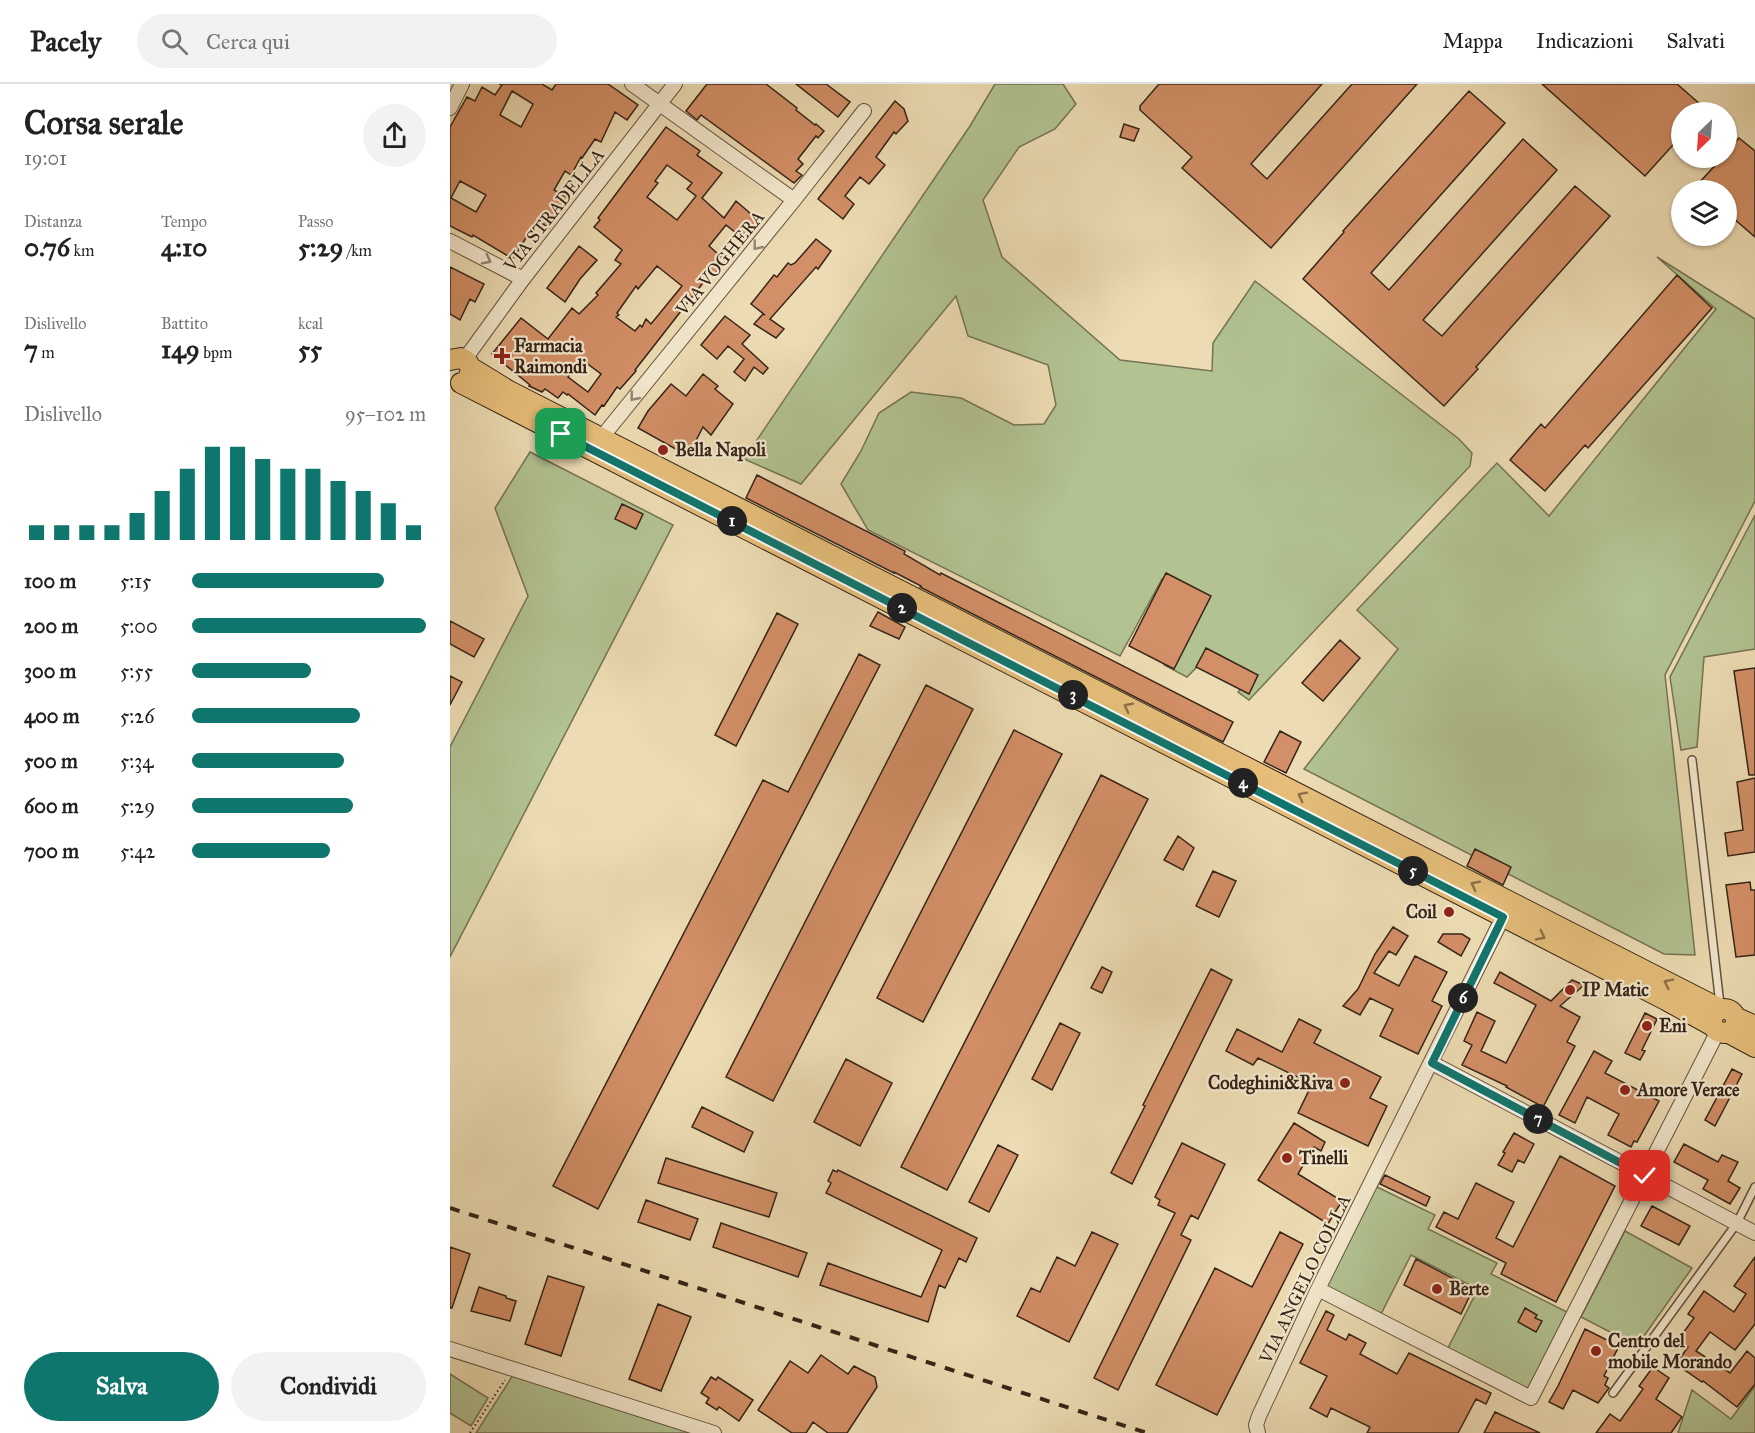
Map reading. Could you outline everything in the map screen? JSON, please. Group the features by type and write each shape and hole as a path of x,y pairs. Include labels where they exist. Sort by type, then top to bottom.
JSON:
{"main road":[{"path":"457,366 602,437 1723,1023 1755,1047"},
{"path":"457,366 778,544 1666,1000 1723,1023 1755,1026"}],"street":[{"path":"450,108 462,84"},
{"path":"632,84 794,200"},
{"name":"VIA STRADELLA","path":"457,366 675,84"},
{"name":"VIA VOGHERA","path":"602,437 864,111"},
{"path":"450,241 523,279"},
{"name":"VIA ANGELO COLLA","path":"1258,1433 1256,1425 1259,1416 1318,1289 1503,917"},
{"path":"1318,1289 1531,1398 1723,1023"},
{"path":"1432,1063 1755,1233"},
{"path":"450,1349 714,1433"}],"lane":[{"path":"1692,760 1723,1023"},
{"path":"1612,1392 1737,1223 1755,1187"}],"path":[{"path":"470,1433 512,1369"}],"green space":[{"path":"995,84 1063,84 1076,104 1055,129 1019,147 983,200 1002,257 1120,360 1212,371 1213,343 1255,281 1459,439 1472,453 1470,466 1249,700 1238,692 1251,677 1205,659 1187,677 1164,665 1197,594 1162,579 1120,656 868,530 841,484 861,451 879,413 911,392 961,398 1014,425 1044,424 1056,405 1048,365 968,336 956,296 801,484 744,459 970,126"},
{"path":"1657,257 1755,319 1755,501 1665,675 1695,955 1664,954 1304,769 1398,649 1357,610 1497,463 1549,516 1716,309"},
{"path":"530,452 673,525 450,957 450,747 528,596 495,508"},
{"path":"1755,515 1755,649 1704,657 1697,747 1681,750 1670,677"},
{"path":"1375,1186 1435,1215 1428,1229 1497,1263 1491,1274 1567,1312 1529,1389 1448,1348 1478,1289 1411,1255 1381,1314 1325,1286"},
{"path":"1625,1231 1692,1268 1637,1346 1581,1317"},
{"path":"515,1372 709,1433 476,1433"},
{"path":"450,1374 488,1398 471,1426 450,1413"},
{"path":"1755,1386 1755,1433 1678,1433 1692,1390 1731,1419"}],"building":[{"path":"499,84 542,84 552,90 556,84 608,84 638,105 627,120 615,112 601,142 595,139 571,175 565,171 554,190 571,199 549,228 537,220 513,259 473,235 472,237 450,226 450,127 467,97 475,101 482,87 495,95 502,85","holes":["512,91 533,104 521,127 500,115","460,181 486,195 476,212 451,198"]},
{"path":"707,84 766,84 824,131 818,138 816,136 798,159 803,164 796,171 802,175 794,183 701,115 697,120 686,111"},
{"path":"796,84 826,84 850,102 838,117"},
{"path":"1159,84 1322,84 1251,164 1267,179 1352,84 1417,84 1271,248 1182,168 1192,157 1140,110 1140,106"},
{"path":"1542,84 1677,84 1698,102 1671,102 1671,147 1645,176"},
{"path":"1469,91 1505,123 1371,273 1389,290 1523,139 1557,170 1423,320 1442,336 1575,186 1610,216 1444,406 1303,279"},
{"path":"895,101 904,109 908,121 896,134 894,132 876,157 885,165 869,184 860,177 845,196 854,204 843,219 818,199"},
{"path":"1124,124 1139,129 1134,141 1120,137"},
{"path":"666,127 700,151 697,155 722,173 702,198 724,218 736,201 758,220 758,225 745,240 726,225 709,246 726,261 713,277 710,274 636,371 620,389 617,387 595,415 568,394 563,392 558,398 545,389 542,392 529,386 492,354 521,318 548,339 572,308 579,314 598,295 596,293 621,264 615,260 622,250 594,227 600,220 598,218","holes":["667,165 692,183 687,189 696,196 677,220 647,197 658,183 655,181","657,266 682,286 651,324 646,319 642,327 640,325 635,331 616,317 636,286 638,289","581,359 601,374 588,392 568,377"]},
{"path":"1739,138 1755,151 1755,237 1737,221 1737,180 1702,180 1713,168 1737,168 1737,140"},
{"path":"816,239 831,251 818,269 816,267 770,319 784,329 776,338 754,324 763,314 765,315 751,304 774,275 777,277 788,263 791,265 795,263"},
{"path":"579,246 597,260 580,279 565,302 547,288"},
{"path":"450,267 484,284 475,302 470,299 460,320 450,314"},
{"path":"1677,275 1712,308 1588,448 1585,445 1545,491 1510,460 1541,424 1545,428"},
{"path":"725,316 750,335 742,344 768,368 763,374 754,367 745,381 734,372 744,359 728,346 717,359 701,345"},
{"path":"703,374 718,386 715,389 733,404 711,435 703,427 688,456 638,428 648,411 671,384 686,396"},
{"path":"757,475 905,551 904,554 940,575 941,573 1233,722 1223,742 746,498"},
{"path":"622,504 643,514 636,529 615,519"},
{"path":"1166,573 1211,596 1174,669 1129,646"},
{"path":"878,612 905,627 899,639 870,626"},
{"path":"777,613 798,624 736,746 715,735"},
{"path":"450,621 484,639 474,657 450,644"},
{"path":"1340,640 1360,658 1323,701 1302,683"},
{"path":"1206,648 1258,675 1249,694 1196,667"},
{"path":"859,654 880,665 598,1209 553,1186 763,780 788,792"},
{"path":"1755,668 1755,775 1749,775 1734,671"},
{"path":"450,676 462,682 450,705"},
{"path":"926,685 973,709 773,1101 726,1077"},
{"path":"1014,730 1062,754 923,1022 877,998"},
{"path":"1280,731 1301,742 1286,773 1264,762"},
{"path":"1101,775 1148,799 947,1190 901,1167"},
{"path":"1755,778 1755,852 1728,856 1725,833 1743,830 1737,782"},
{"path":"1178,836 1194,848 1183,870 1164,860"},
{"path":"1475,849 1511,867 1503,885 1467,866"},
{"path":"1213,871 1236,881 1219,917 1196,906"},
{"path":"1750,882 1751,890 1755,890 1755,955 1736,957 1726,885"},
{"path":"1393,927 1408,936 1396,955 1389,951 1374,973 1399,986 1415,956 1447,972 1432,1001 1442,1006 1418,1054 1380,1036 1393,1009 1370,998 1360,1015 1343,1006 1358,989 1375,954"},
{"path":"1443,934 1462,934 1470,939 1461,956 1438,942"},
{"path":"1102,967 1112,972 1102,993 1091,988"},
{"path":"1211,969 1232,980 1132,1184 1111,1173"},
{"path":"1500,972 1551,1001 1572,980 1584,985 1560,1006 1580,1017 1567,1042 1575,1046 1543,1107 1507,1086 1462,1065 1472,1045 1464,1041 1477,1012 1495,1021 1481,1051 1506,1063 1536,1005 1494,983"},
{"path":"1645,1013 1657,1019 1642,1050 1645,1051 1640,1060 1625,1053"},
{"path":"1299,1019 1321,1030 1314,1043 1381,1077 1370,1098 1387,1106 1368,1146 1298,1113 1312,1084 1258,1058 1253,1065 1226,1051 1237,1029 1282,1052"},
{"path":"1060,1023 1080,1033 1052,1090 1032,1079"},
{"path":"1594,1051 1612,1061 1605,1073 1659,1101 1637,1142 1634,1141 1631,1147 1608,1135 1619,1114 1587,1097 1575,1123 1559,1115"},
{"path":"846,1059 892,1083 860,1146 814,1122"},
{"path":"1732,1069 1742,1074 1715,1126 1705,1120"},
{"path":"702,1107 753,1132 744,1152 692,1127"},
{"path":"1294,1123 1325,1142 1321,1151 1314,1147 1298,1174 1342,1201 1328,1224 1258,1180"},
{"path":"1514,1133 1534,1144 1524,1163 1518,1160 1512,1172 1498,1165"},
{"path":"1182,1143 1225,1164 1198,1219 1191,1215 1181,1235 1191,1240 1118,1390 1094,1378 1175,1213 1158,1205 1160,1200 1155,1197"},
{"path":"1684,1144 1718,1162 1722,1155 1738,1162 1728,1181 1740,1188 1730,1204 1703,1189 1708,1180 1674,1162"},
{"path":"998,1145 1018,1155 989,1212 969,1202"},
{"path":"1560,1156 1615,1186 1556,1302 1501,1274 1506,1263 1436,1227 1444,1212 1458,1219 1476,1183 1514,1202 1496,1238 1513,1247"},
{"path":"666,1158 777,1193 769,1217 658,1183"},
{"path":"833,1170 837,1172 838,1170 977,1238 966,1262 959,1258 945,1288 939,1285 928,1322 820,1285 828,1263 921,1297 942,1250 826,1193 831,1183 828,1181"},
{"path":"1385,1175 1430,1197 1426,1206 1380,1184"},
{"path":"646,1200 698,1219 690,1240 638,1222"},
{"path":"1652,1206 1690,1226 1679,1245 1641,1226"},
{"path":"721,1223 807,1253 798,1277 713,1247"},
{"path":"1092,1232 1118,1244 1069,1342 1017,1316 1031,1288 1040,1292 1057,1257 1075,1266"},
{"path":"1280,1232 1303,1244 1217,1415 1156,1385 1215,1268 1252,1287"},
{"path":"450,1247 470,1254 452,1308 450,1308"},
{"path":"1755,1257 1755,1324 1735,1350 1710,1332 1696,1351 1730,1373 1747,1351 1755,1358 1755,1384 1737,1407 1676,1364 1688,1347 1678,1340 1694,1318 1688,1314 1704,1291 1734,1312 1746,1294 1734,1286"},
{"name":"Berte","path":"1416,1259 1473,1289 1461,1314 1404,1285"},
{"path":"548,1276 584,1287 561,1356 525,1344"},
{"path":"479,1287 516,1301 510,1321 471,1311"},
{"path":"658,1304 691,1317 661,1391 629,1379"},
{"path":"1525,1308 1537,1315 1535,1318 1542,1321 1536,1332 1518,1322"},
{"path":"1326,1311 1334,1315 1327,1330 1346,1340 1349,1334 1366,1343 1360,1354 1397,1374 1409,1353 1491,1393 1486,1404 1476,1399 1458,1433 1367,1433 1370,1427 1331,1408 1327,1417 1310,1408 1327,1376 1300,1363"},
{"path":"1585,1329 1619,1346 1604,1376 1608,1378 1605,1385 1609,1388 1598,1403 1573,1390 1563,1409 1549,1402"},
{"path":"821,1355 848,1374 854,1366 875,1377 877,1387 847,1433 828,1433 813,1422 806,1433 792,1433 758,1410 790,1361 808,1373"},
{"path":"1653,1367 1669,1378 1656,1399 1682,1417 1671,1433 1596,1433 1610,1414 1620,1421 1643,1389 1639,1386"},
{"path":"711,1377 716,1380 718,1377 753,1400 739,1421 719,1407 717,1410 706,1403 709,1398 701,1393"},
{"path":"1495,1412 1540,1433 1484,1433"}],"railway":[{"path":"450,1208 1147,1433"}],"place":[{"name":"Farmacia Raimondi","path":"502,356"},
{"name":"Bella Napoli","path":"663,450"},
{"name":"Coil","path":"1449,912"},
{"name":"IP Matic","path":"1570,990"},
{"name":"Eni","path":"1647,1026"},
{"name":"Codeghini&Riva","path":"1345,1083"},
{"name":"Amore Verace","path":"1625,1090"},
{"name":"Tinelli","path":"1287,1158"},
{"name":"Berte","path":"1437,1289"},
{"name":"Centro del mobile Morando","path":"1596,1351"}],"route":[{"path":"561,434 1503,917 1432,1063 1645,1176"}]}
